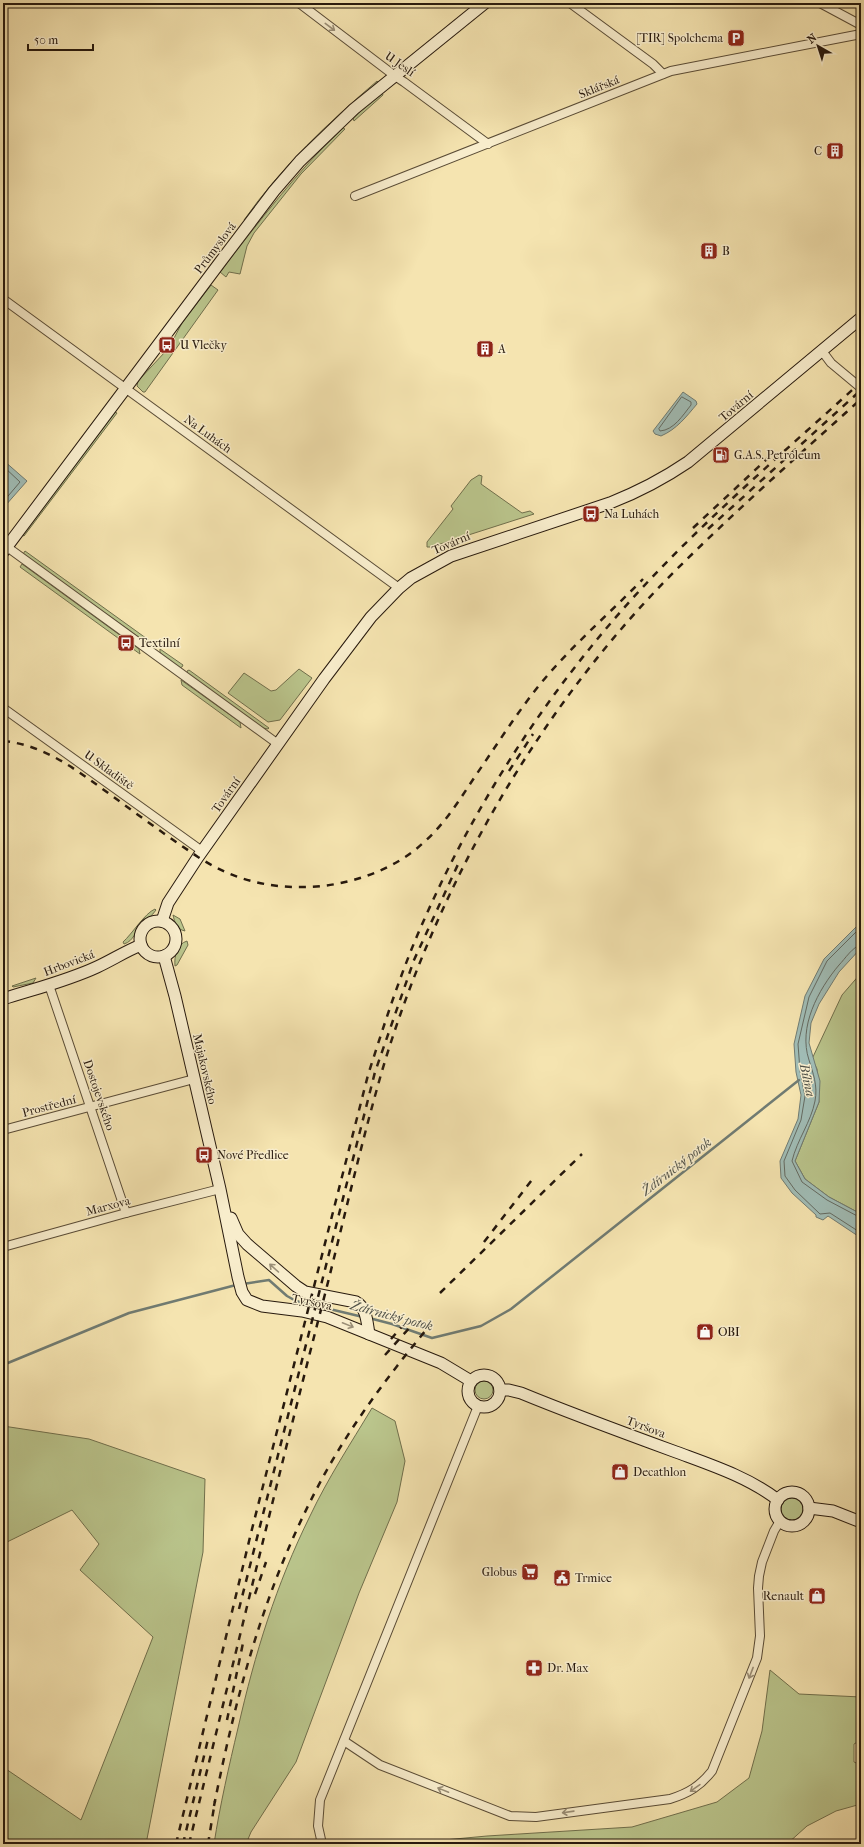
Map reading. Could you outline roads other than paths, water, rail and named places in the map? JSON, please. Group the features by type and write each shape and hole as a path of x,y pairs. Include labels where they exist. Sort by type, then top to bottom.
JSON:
{"street":[{"name":"U Jeslí","path":"299,3 394,76 488,144"},
{"name":"Průmyslová","path":"4,548 274,192 300,161 354,109 485,3"},
{"path":"570,3 652,64 663,74"},
{"path":"820,3 861,25"},
{"name":"Sklářská","path":"356,196 663,74 861,34"},
{"name":"Na Luhách","path":"3,299 399,588"},
{"name":"Tovární","path":"162,922 168,903 202,851 354,638 371,617 399,588 426,568 450,556 628,496 658,481 688,462 861,318"},
{"path":"822,351 831,363 861,388"},
{"path":"4,548 278,744"},
{"name":"U Skladiště","path":"3,708 202,851"},
{"path":"152,922 162,922 170,926 173,930 176,938 174,946 171,951 164,956 152,956 145,952 141,945 140,936 143,929 152,922"},
{"name":"Hrbovická","path":"3,999 49,985 96,968 141,945"},
{"name":"Majakovského","path":"164,956 175,996 220,1189 242,1292 247,1300 262,1306 279,1309"},
{"name":"Dostojevského","path":"49,985 126,1213"},
{"name":"Prostřední","path":"3,1130 194,1079"},
{"name":"Majakovského","path":"220,1189 238,1234 247,1244 285,1278 305,1292 356,1302 360,1305 365,1316 370,1334"},
{"name":"Marxova","path":"3,1247 220,1189"},
{"name":"Tyršova","path":"279,1309 302,1311 327,1316 441,1363 471,1381"},
{"path":"479,1376 488,1376 497,1381 500,1390 500,1396 488,1407 478,1406 473,1403 468,1395 471,1381 479,1376"},
{"name":"Tyršova","path":"500,1390 509,1390 521,1393 693,1459 750,1482 762,1488 778,1500"},
{"path":"322,1844 318,1826 320,1800 478,1406"},
{"path":"787,1493 798,1493 806,1499 809,1508 808,1514 804,1520 798,1524 786,1524 780,1521 775,1508 778,1500 787,1493"},
{"path":"809,1508 833,1511 861,1522"},
{"path":"344,1741 380,1765 510,1816 536,1817 670,1799 687,1794 696,1788 712,1771 757,1658 760,1636 759,1576 762,1562 774,1531 780,1521"}],"water":[{"path":"683,392 696,401 697,404 672,430 661,436 655,434 653,431"},
{"path":"3,460 27,481 5,506 3,505"},
{"name":"Bílina","path":"861,922 861,948 839,972 819,1004 811,1023 809,1043 820,1081 819,1102 795,1161 805,1179 829,1197 861,1214 861,1238 828,1216 823,1220 816,1217 816,1215 792,1193 781,1178 780,1161 798,1119 801,1095 796,1072 794,1044 805,996 824,959"}],"waterway":[{"name":"Ždírnický potok","path":"369,1318 392,1324 432,1338 481,1326 511,1309 799,1080"},
{"name":"Ždírnický potok","path":"243,1284 269,1280 287,1296 296,1301 363,1317"},
{"name":"Ždírnický potok","path":"3,1365 129,1313 236,1285"}],"railway":[{"path":"176,1844 251,1533 368,1075 403,970 440,885 465,836 522,741 554,695 623,609 709,520 861,382"},
{"path":"708,529 861,390"},
{"path":"189,1844 290,1431 374,1098 396,1026 430,937 471,852 518,770 544,730 605,648 656,590 697,550 766,484 861,399"},
{"path":"693,528 768,458"},
{"path":"3,741 34,748 49,754 76,770 198,857 224,871 250,881 277,886 307,887 338,884 369,875 398,862 431,836 452,811 513,720 549,673 643,579"},
{"path":"509,771 533,734"},
{"path":"239,1609 375,1072 414,960 460,860"},
{"path":"440,1293 582,1154"},
{"path":"484,1242 535,1176"},
{"path":"391,1339 405,1323"},
{"path":"214,1806 233,1720 244,1679 256,1637 285,1556 323,1477 347,1437 401,1360 431,1324"},
{"path":"385,1355 412,1325"},
{"path":"255,1594 266,1562"},
{"path":"227,1720 243,1643"},
{"path":"183,1844 209,1735"},
{"path":"208,1844 215,1801"}],"place":[{"name":"[TIR] Spolchema","path":"736,38"},
{"name":"C","path":"835,151"},
{"name":"B","path":"709,251"},
{"name":"U Vlečky","path":"167,345"},
{"name":"A","path":"485,349"},
{"name":"G.A.S. Petroleum","path":"721,455"},
{"name":"Na Luhách","path":"591,514"},
{"name":"Textilní","path":"126,643"},
{"name":"Nové Předlice","path":"204,1155"},
{"name":"OBI","path":"705,1332"},
{"name":"Decathlon","path":"620,1472"},
{"name":"Globus","path":"530,1572"},
{"name":"Trmice","path":"562,1578"},
{"name":"Renault","path":"817,1596"},
{"name":"Dr. Max","path":"534,1668"}]}
